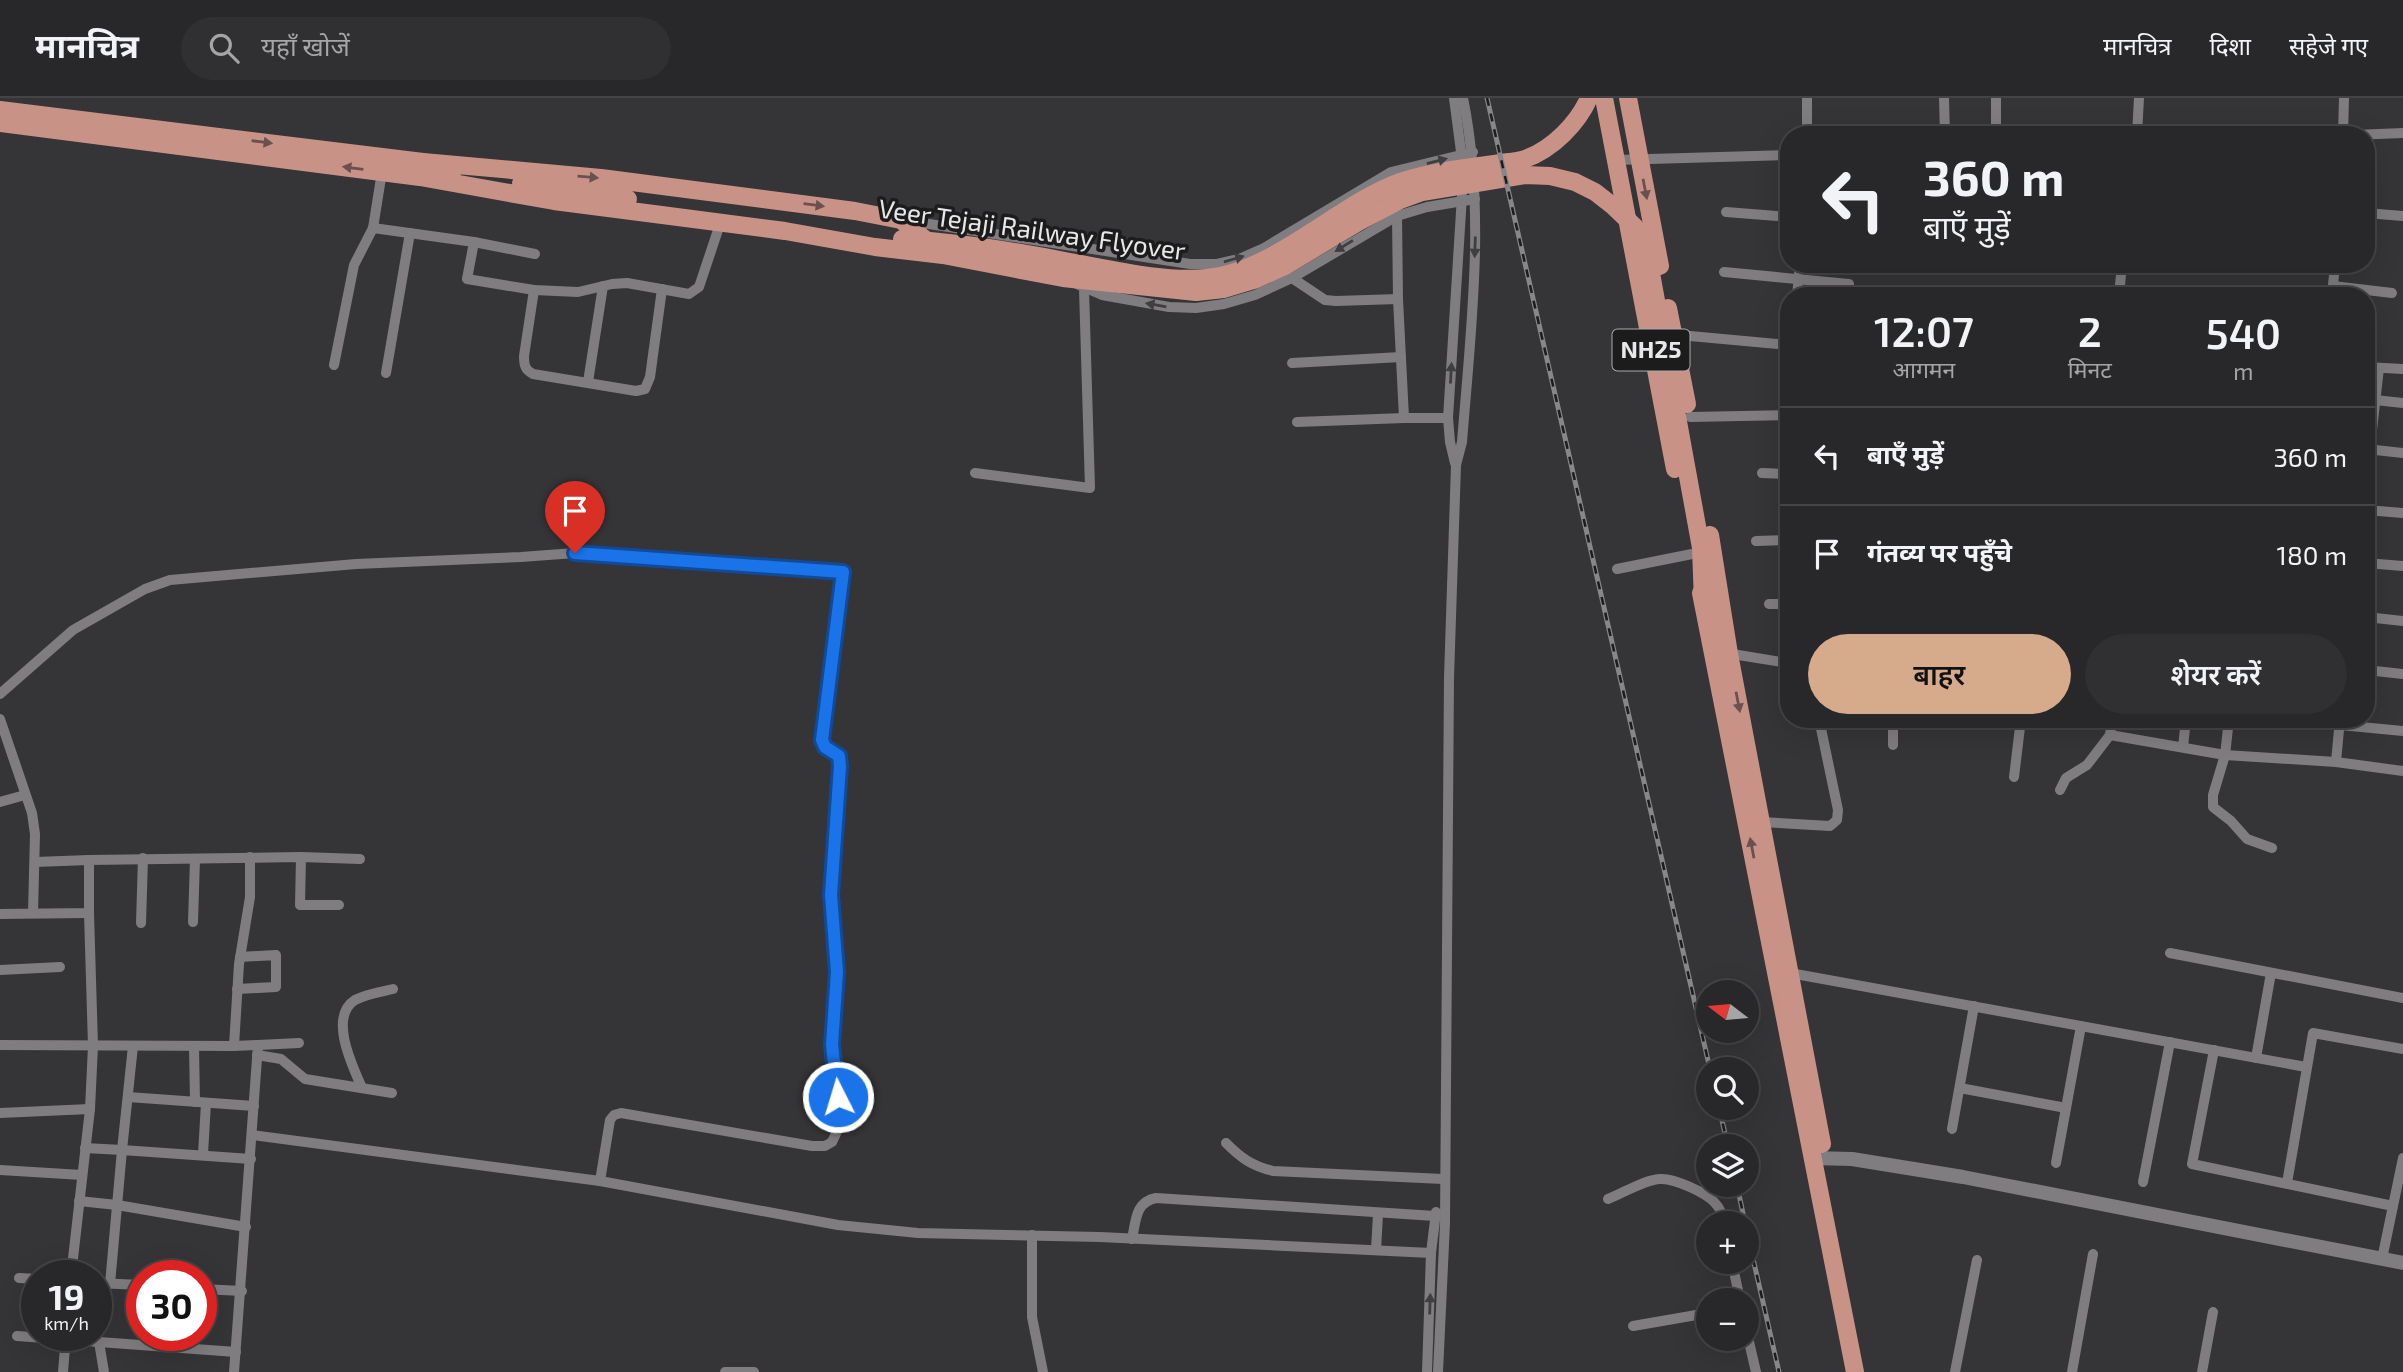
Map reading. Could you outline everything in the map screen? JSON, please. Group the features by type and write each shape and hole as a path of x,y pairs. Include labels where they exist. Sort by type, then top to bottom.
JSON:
{"main road":[{"name":"Veer Tejaji Railway Flyover","path":"422,169 897,239 970,244 1150,275 1210,278 1250,267 1398,183 1418,177 1526,159 1551,144 1567,130 1584,110 1590,98"},
{"name":"NH25","path":"1604,98 1697,551 1703,601 1721,653 1761,822 1790,973 1855,1372"},
{"name":"NH25","path":"1628,98 1690,417 1718,583 1721,653 1819,1158 1867,1372"},
{"path":"0,110 422,169 554,201 785,231 875,247 943,255 1063,278 1196,292 1224,289 1285,267 1360,221 1422,192 1525,175 1550,176 1595,192 1614,206 1634,228 1643,244 1649,262 1697,551 1718,583"},
{"path":"0,123 422,169 601,178 855,211 901,220 943,255"}],"street":[{"path":"1438,1372 1445,1223 1443,1178 1449,678 1456,465 1462,442 1475,247 1475,198 1454,98"},
{"path":"1456,465 1448,418 1461,201 1467,153 1463,98"},
{"path":"1807,98 1807,126"},
{"path":"1944,98 1945,126"},
{"path":"1996,98 1996,126"},
{"path":"2137,126 2139,98"},
{"path":"2343,126 2344,98"},
{"path":"2375,134 2403,133"},
{"path":"901,220 1190,264 1217,264 1239,259 1264,248 1391,172 1467,153"},
{"path":"1615,160 1780,155"},
{"path":"334,366 354,265 373,228 381,178"},
{"path":"1063,278 1102,295 1169,307 1196,308 1224,304 1255,295 1292,278 1396,216 1475,198"},
{"path":"1726,212 1780,216"},
{"path":"2375,213 2403,216"},
{"path":"1396,216 1404,418"},
{"path":"474,242 467,279 534,290 578,292 627,284 689,294 699,287 720,224"},
{"path":"373,228 536,254"},
{"path":"386,373 410,233"},
{"path":"1724,272 1849,284"},
{"path":"1798,287 1799,273"},
{"path":"1292,278 1325,300 1398,299"},
{"path":"588,382 603,286"},
{"path":"534,290 524,356 527,371 636,391 645,389 650,377 662,289"},
{"path":"975,473 1090,488 1084,289"},
{"path":"2375,292 2392,293"},
{"path":"1690,336 1780,344"},
{"path":"1292,363 1401,357"},
{"path":"2375,368 2403,369"},
{"path":"2379,368 2375,400 2403,403"},
{"path":"1690,417 1780,415"},
{"path":"1297,422 1448,418"},
{"path":"2375,450 2403,453"},
{"path":"1762,473 1780,474"},
{"path":"2375,511 2403,513"},
{"path":"1756,541 1780,540"},
{"path":"1617,569 1697,551"},
{"path":"0,694 73,631 145,589 170,580 356,564 575,553 843,572 822,740 825,747 839,756 840,766 831,895 837,972 832,1045 842,1111 836,1135 832,1142 825,1146 812,1146 621,1113 610,1120 600,1181"},
{"path":"2375,564 2403,566"},
{"path":"1769,604 1780,604"},
{"path":"2375,618 2403,621"},
{"path":"1721,653 1780,662"},
{"path":"2375,671 2403,674"},
{"path":"0,719 5,752 32,813 35,834 33,913"},
{"path":"2375,727 2403,731"},
{"path":"1761,822 1830,826 1837,820 1838,810 1821,728"},
{"path":"1893,728 1894,745"},
{"path":"2014,777 2020,728"},
{"path":"2060,790 2066,778 2087,765 2110,736 2111,728"},
{"path":"2183,747 2185,728"},
{"path":"2228,728 2225,755 2213,795 2213,807 2231,821 2247,839 2272,848"},
{"path":"2336,762 2339,728"},
{"path":"2110,736 2225,755 2336,762 2403,771"},
{"path":"0,802 25,795"},
{"path":"35,862 250,857 360,859"},
{"path":"234,1046 240,957 250,897 250,857"},
{"path":"301,857 300,905 339,905"},
{"path":"141,923 143,858"},
{"path":"193,922 195,859"},
{"path":"73,1260 90,1109 93,1046 89,860"},
{"path":"0,914 89,913"},
{"path":"2170,953 2403,998"},
{"path":"237,989 276,987 276,955 240,957"},
{"path":"0,970 60,967"},
{"path":"1790,973 2306,1067"},
{"path":"2256,1058 2271,973"},
{"path":"362,1088 343,1034 346,1009 352,1002 363,997 393,989"},
{"path":"1952,1129 1974,1006"},
{"path":"2056,1163 2081,1026"},
{"path":"2287,1183 2313,1033 2403,1049"},
{"path":"2143,1182 2170,1042"},
{"path":"258,1050 299,1043"},
{"path":"0,1045 234,1046 258,1050 281,1059 305,1079 392,1093"},
{"path":"112,1261 133,1046"},
{"path":"194,1046 203,1154"},
{"path":"234,1372 258,1050"},
{"path":"2214,1050 2192,1164 2393,1206"},
{"path":"1960,1088 2066,1108"},
{"path":"128,1097 254,1106"},
{"path":"0,1113 90,1109"},
{"path":"252,1135 600,1181 875,1230 1431,1253"},
{"path":"1226,1143 1243,1160 1273,1171 1443,1178"},
{"path":"85,1148 251,1159"},
{"path":"1819,1158 1852,1159 1963,1177 2403,1263"},
{"path":"2382,1259 2403,1158"},
{"path":"0,1170 82,1175"},
{"path":"1427,1372 1431,1253 1443,1178"},
{"path":"1608,1199 1661,1179 1704,1194 1714,1201 1721,1211"},
{"path":"1132,1239 1141,1204 1156,1198 1435,1216"},
{"path":"79,1201 246,1227"},
{"path":"1376,1250 1378,1214"},
{"path":"1032,1235 1032,1317 1043,1372"},
{"path":"2072,1372 2093,1254"},
{"path":"1955,1372 1977,1260"},
{"path":"217,1290 242,1291"},
{"path":"2203,1372 2213,1312"},
{"path":"1633,1326 1696,1315"},
{"path":"17,1336 21,1336"},
{"path":"112,1343 236,1352"},
{"path":"64,1372 65,1351"},
{"path":"100,1351 104,1372"},
{"path":"1751,1351 1755,1372"},
{"path":"725,1372 754,1372"}],"railway":[{"path":"1487,98 1707,1057"},
{"path":"1722,1120 1725,1134"},
{"path":"1740,1197 1742,1211"},
{"path":"1757,1274 1779,1372"}],"route":[{"path":"575,553 843,572 822,740 825,747 839,756 840,766 831,895 837,972 832,1045 838,1097"}]}
